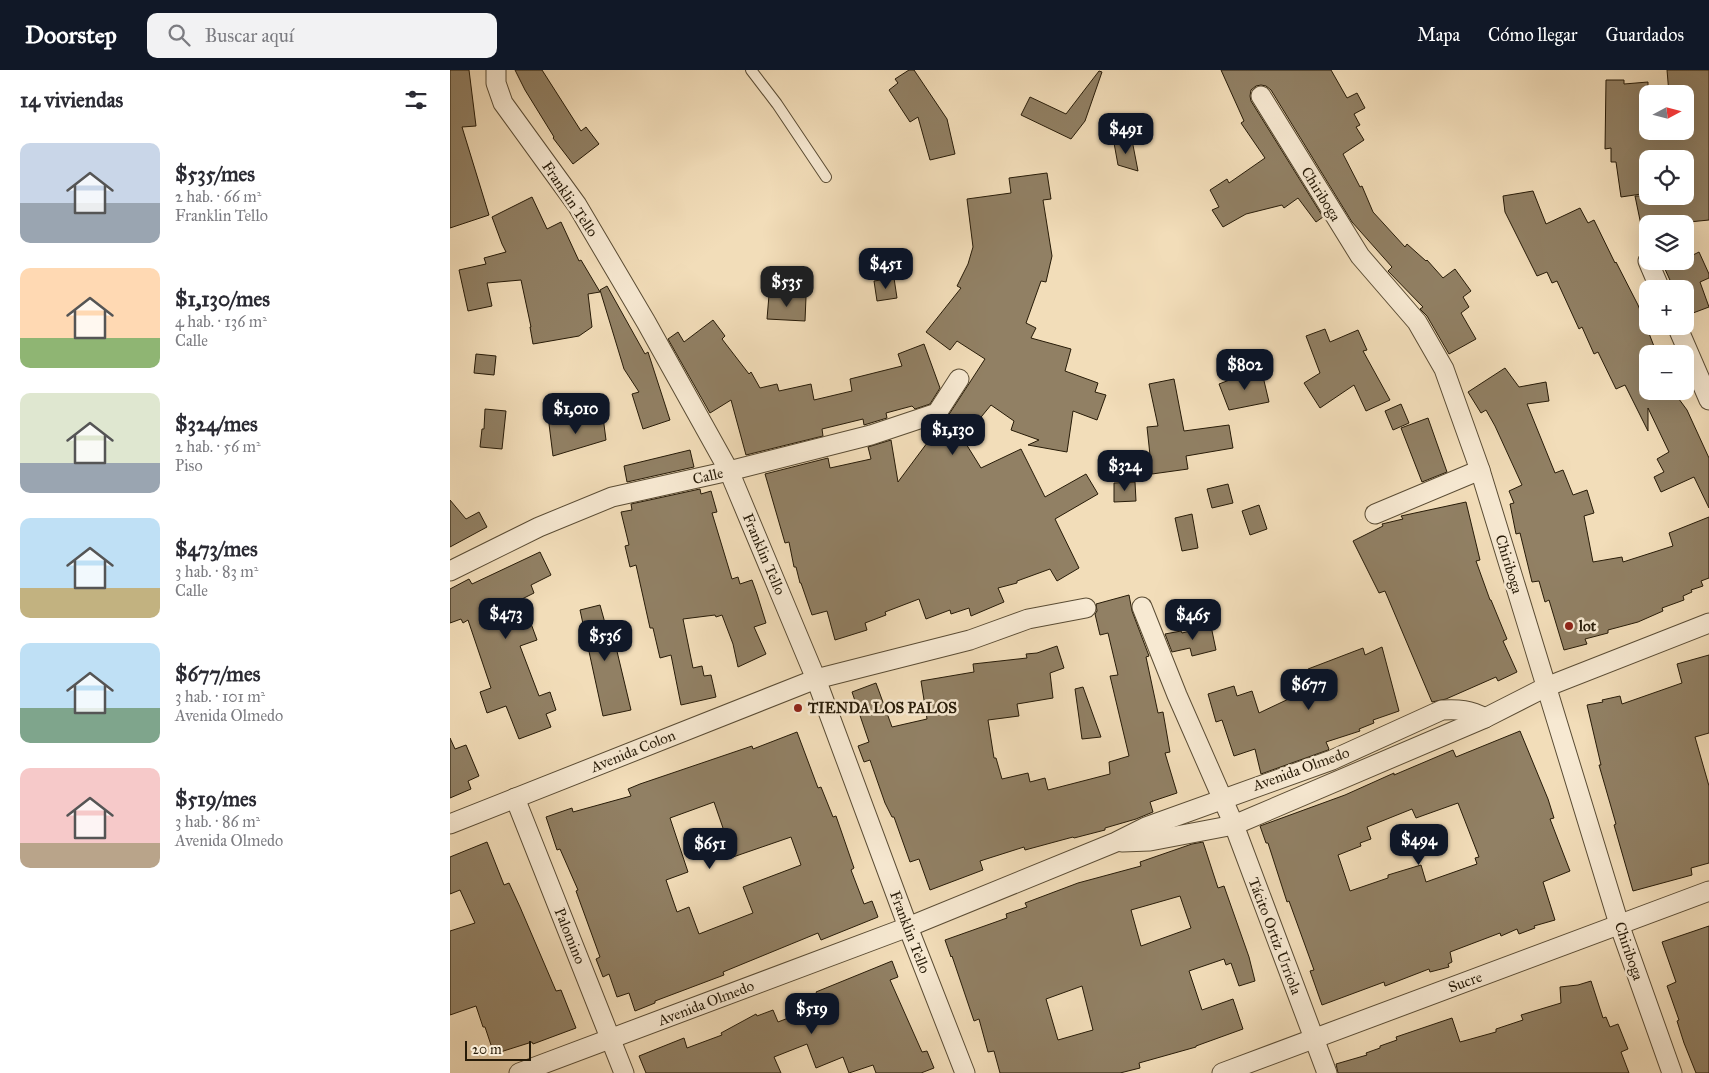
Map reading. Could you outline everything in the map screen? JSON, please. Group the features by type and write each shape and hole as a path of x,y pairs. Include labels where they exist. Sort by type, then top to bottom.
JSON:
{"street":[{"name":"Franklin Tello","path":"496,70 496,83 503,103 577,206 646,322 729,471 816,679 908,927 965,1073"},
{"name":"Chiriboga","path":"1261,96 1360,256 1417,322 1444,369 1480,470 1619,924 1672,1073"},
{"path":"1681,335 1709,400"},
{"name":"Calle","path":"450,571 539,526 612,497 729,471 871,435 937,412 959,379"},
{"path":"1375,514 1480,470"},
{"name":"Tácito Ortiz Urriola","path":"1142,607 1177,695 1234,826 1327,1073"},
{"name":"Avenida Colon","path":"450,824 816,679 970,640 1028,619 1086,608"},
{"name":"Avenida Olmedo","path":"1116,842 1150,841 1234,826 1485,718 1546,687 1709,623"},
{"name":"Avenida Olmedo","path":"519,1073 908,927 1116,842 1146,826 1332,760 1442,710 1461,709 1473,711 1485,718"},
{"name":"Palomino","path":"515,798 624,1073"},
{"name":"Sucre","path":"1222,1073 1709,891"}],"lane":[{"path":"751,70 777,104 826,177"}],"building":[{"path":"450,70 469,70 476,126 462,127 489,215 450,228"},
{"path":"515,70 542,70 581,131 586,127 599,144 573,164 553,138"},
{"path":"909,70 914,70 947,119 955,154 930,160 918,117 910,122 889,90 898,83 895,79"},
{"path":"1221,70 1331,70 1347,98 1357,93 1365,108 1354,114 1360,125 1356,127 1364,140 1343,154 1360,187 1362,186 1373,212 1405,247 1407,244 1427,260 1443,278 1455,269 1471,291 1463,297 1469,307 1461,313 1476,339 1449,354 1427,316 1420,309 1423,307 1388,271 1392,267 1352,222 1271,90 1266,86 1256,86 1251,90 1251,101 1323,217 1316,222 1298,198 1284,208 1282,205 1246,214 1223,227 1212,210 1219,207 1210,190 1227,179 1229,183 1265,158 1241,123 1244,121"},
{"path":"1667,70 1709,70 1709,220 1694,222 1694,215 1639,215 1635,196 1639,196 1639,205 1694,205 1694,150 1639,150 1639,194 1621,197 1616,162 1611,162 1611,148 1605,149 1606,80 1624,80 1624,84 1648,82 1648,85 1639,85 1639,140 1694,140 1694,85 1668,85"},
{"path":"1099,71 1102,72 1085,121 1071,139 1021,115 1030,97 1066,114"},
{"path":"1132,140 1138,171 1118,165 1114,143"},
{"path":"1047,173 1051,199 1043,200 1052,256 1046,282 1041,281 1026,323 1036,328 1031,338 1071,349 1065,371 1098,383 1095,392 1106,395 1097,420 1073,411 1067,452 1028,445 1039,440 1011,430 1014,421 991,405 963,439 981,468 1021,449 1045,497 1086,474 1098,494 1055,519 1079,568 1057,581 1050,569 1017,581 1017,583 998,588 1004,602 971,616 969,608 951,614 950,610 926,619 919,599 885,612 886,615 865,623 867,630 835,640 827,611 812,615 796,567 794,567 789,542 785,543 765,474 828,458 830,468 871,459 868,447 891,440 898,482 936,431 932,427 941,424 946,419 985,359 957,341 950,350 926,332 961,288 957,286 968,264 973,247 967,199 1011,193 1009,178"},
{"path":"1533,191 1546,224 1580,208 1588,223 1594,220 1638,305 1639,335 1650,335 1654,345 1639,345 1639,400 1680,400 1687,410 1709,458 1709,508 1694,477 1661,492 1654,477 1664,472 1657,459 1669,452 1648,408 1648,431 1625,385 1616,389 1598,352 1594,354 1582,327 1579,329 1557,281 1552,283 1547,272 1537,276 1505,212 1503,196"},
{"path":"532,197 547,229 561,222 579,261 581,260 600,292 588,294 592,327 579,336 533,344 521,280 487,283 492,306 468,311 459,270 486,264 484,258 506,252 492,217"},
{"path":"1699,252 1709,274 1709,278 1700,282 1709,307 1694,313 1694,280 1670,280 1665,270 1694,270 1694,254"},
{"path":"894,278 897,298 877,301 874,281"},
{"path":"607,286 645,354 648,352 670,420 643,429 632,394 639,392 624,369 600,290"},
{"path":"769,295 806,297 805,321 767,319"},
{"path":"713,320 725,336 722,339 749,374 751,372 760,388 777,384 779,391 811,384 814,400 852,391 850,379 902,366 898,354 924,344 940,388 930,404 915,409 912,406 886,413 887,418 864,425 863,419 822,429 823,436 746,455 731,400 710,413 668,339 678,332 684,342"},
{"path":"1325,329 1330,342 1358,330 1367,350 1363,351 1390,400 1366,411 1354,385 1320,408 1304,383 1320,373 1306,336"},
{"path":"476,354 496,356 494,375 474,373"},
{"path":"1261,368 1269,402 1229,410 1219,384"},
{"path":"1505,368 1519,387 1546,382 1549,401 1527,404 1555,473 1563,470 1573,495 1587,490 1594,513 1584,516 1593,562 1622,557 1623,562 1673,546 1669,533 1709,517 1709,578 1701,581 1703,586 1691,590 1692,592 1683,596 1684,600 1662,608 1663,611 1638,622 1608,630 1608,633 1585,639 1587,644 1564,650 1549,600 1545,602 1539,581 1532,582 1520,533 1516,534 1510,504 1514,503 1509,491 1522,485 1486,410 1481,413 1468,392"},
{"path":"1174,379 1184,431 1229,425 1233,448 1186,456 1188,469 1152,474 1147,427 1158,426 1149,384"},
{"path":"1401,404 1409,423 1393,430 1385,411"},
{"path":"485,409 506,411 502,449 480,447 482,429 484,429"},
{"path":"603,417 606,440 553,456 549,424"},
{"path":"1428,418 1447,472 1422,482 1401,428"},
{"path":"690,450 694,467 627,482 624,466"},
{"path":"1135,482 1136,501 1114,502 1114,483"},
{"path":"1228,484 1233,503 1212,508 1207,489"},
{"path":"700,489 701,494 711,491 717,512 712,513 732,579 738,577 740,584 752,580 766,623 754,627 766,654 738,667 733,644 722,615 683,619 693,668 702,666 704,676 711,675 716,697 681,705 671,655 660,658 653,628 650,628 636,565 630,567 625,546 629,545 621,512 632,510 631,504"},
{"path":"450,500 466,519 479,512 487,527 450,547"},
{"path":"1466,502 1480,560 1476,561 1507,639 1503,641 1517,672 1498,681 1496,677 1446,699 1432,702 1385,591 1379,593 1353,541 1383,526 1382,524 1403,519 1401,516"},
{"path":"1259,505 1267,529 1250,535 1242,511"},
{"path":"1192,514 1198,548 1182,551 1175,518"},
{"path":"540,552 551,575 531,585 534,593 522,599 537,640 520,646 539,696 550,692 556,710 546,714 551,727 519,739 506,706 487,713 480,692 491,688 468,620 463,623 461,619 450,623 450,589 469,579 472,584"},
{"path":"1129,595 1132,611 1149,656 1146,657 1158,713 1163,712 1170,752 1165,753 1177,793 1150,802 1153,812 1136,819 1105,828 1105,830 1025,850 1024,847 980,861 983,870 930,890 919,859 910,862 894,817 892,817 885,803 870,760 864,762 858,746 869,742 852,692 876,683 892,727 927,719 921,681 974,672 973,664 1027,658 1026,654 1037,653 1057,646 1064,668 1050,673 1053,698 1017,704 1019,716 988,720 994,758 996,758 1002,779 1028,773 1030,782 1045,778 1048,790 1110,774 1109,762 1129,756 1110,676 1118,675 1108,633 1100,635 1095,614 1097,611 1096,604"},
{"path":"600,605 605,623 610,622 631,710 603,716 580,610"},
{"path":"1211,626 1216,650 1192,656 1190,648 1172,652 1165,634 1181,631 1182,633"},
{"path":"1382,647 1399,711 1373,720 1374,723 1359,729 1360,731 1326,742 1328,750 1261,774 1255,749 1234,756 1222,720 1216,722 1208,694 1234,686 1237,696 1252,691 1259,713 1314,687 1308,669 1363,648 1365,655"},
{"path":"1709,655 1709,733 1695,737 1709,786 1709,863 1691,868 1692,875 1633,891 1599,765 1601,765 1587,705 1620,696 1622,704 1682,683 1677,664"},
{"path":"1083,687 1101,737 1082,739 1075,689"},
{"path":"1520,731 1548,799 1554,818 1550,819 1570,871 1543,882 1555,920 1534,926 1535,928 1519,934 1517,929 1501,936 1500,933 1450,952 1452,962 1448,964 1449,967 1430,972 1429,969 1385,986 1384,982 1322,1005 1310,971 1314,970 1289,901 1287,902 1268,843 1266,843 1260,826 1345,795 1453,750 1456,757","holes":["1458,803 1479,857 1475,858 1477,864 1426,882 1421,865 1388,875 1388,878 1350,891 1338,855 1361,846 1360,843 1371,839 1367,827 1412,809 1416,818"]},
{"path":"797,732 818,788 821,787 833,817 836,816 854,868 851,870 864,904 872,901 878,917 821,940 818,933 723,972 724,975 655,1001 655,1003 635,1011 629,993 617,997 609,974 603,977 596,959 600,957 576,891 578,890 560,849 557,850 546,817 572,808 573,812 631,796 628,789 640,784 752,746 753,749","holes":["714,802 733,857 791,837 801,865 743,887 753,913 699,934 689,907 677,912 666,880 688,872 670,818"]},
{"path":"450,738 455,749 466,745 479,776 468,781 471,789 450,798"},
{"path":"487,842 504,885 509,883 556,991 561,990 576,1028 533,1044 532,1042 494,1054 476,1006 450,1015 450,931 475,923 460,890 450,894 450,857"},
{"path":"1203,842 1218,888 1224,886 1249,957 1255,981 1239,986 1231,963 1226,965 1224,959 1189,971 1202,1010 1233,999 1243,1029 1196,1047 1139,1063 1140,1068 1120,1073 1000,1073 994,1051 988,1052 979,1019 974,1021 945,940 1007,918 1006,914 1027,907 1025,903 1078,883 1141,866 1140,862","holes":["1180,896 1191,928 1141,946 1131,910","1082,986 1093,1030 1058,1040 1046,999"]},
{"path":"1709,926 1709,1073 1696,1073 1684,1043 1677,1021 1679,1020 1667,986 1676,982 1662,942"},
{"path":"892,961 898,977 890,980 922,1052 927,1051 934,1068 921,1073 876,1073 873,1065 849,1073 843,1057 816,1068 807,1044 774,1057 781,1073 646,1073 639,1056 684,1038 687,1048 722,1035 721,1033 756,1014 757,1016 773,1010 778,1022 822,1005 816,992"},
{"path":"1591,981 1603,1018 1606,1017 1610,1027 1618,1024 1628,1049 1621,1052 1629,1073 1338,1073 1336,1064 1367,1055 1366,1053 1397,1040 1396,1037 1452,1018 1460,1042 1496,1032 1496,1029 1523,1020 1521,1015 1561,1003 1560,987"}],"place":[{"name":"lot","path":"1569,626"},
{"name":"TIENDA LOS PALOS","path":"798,708"}]}
